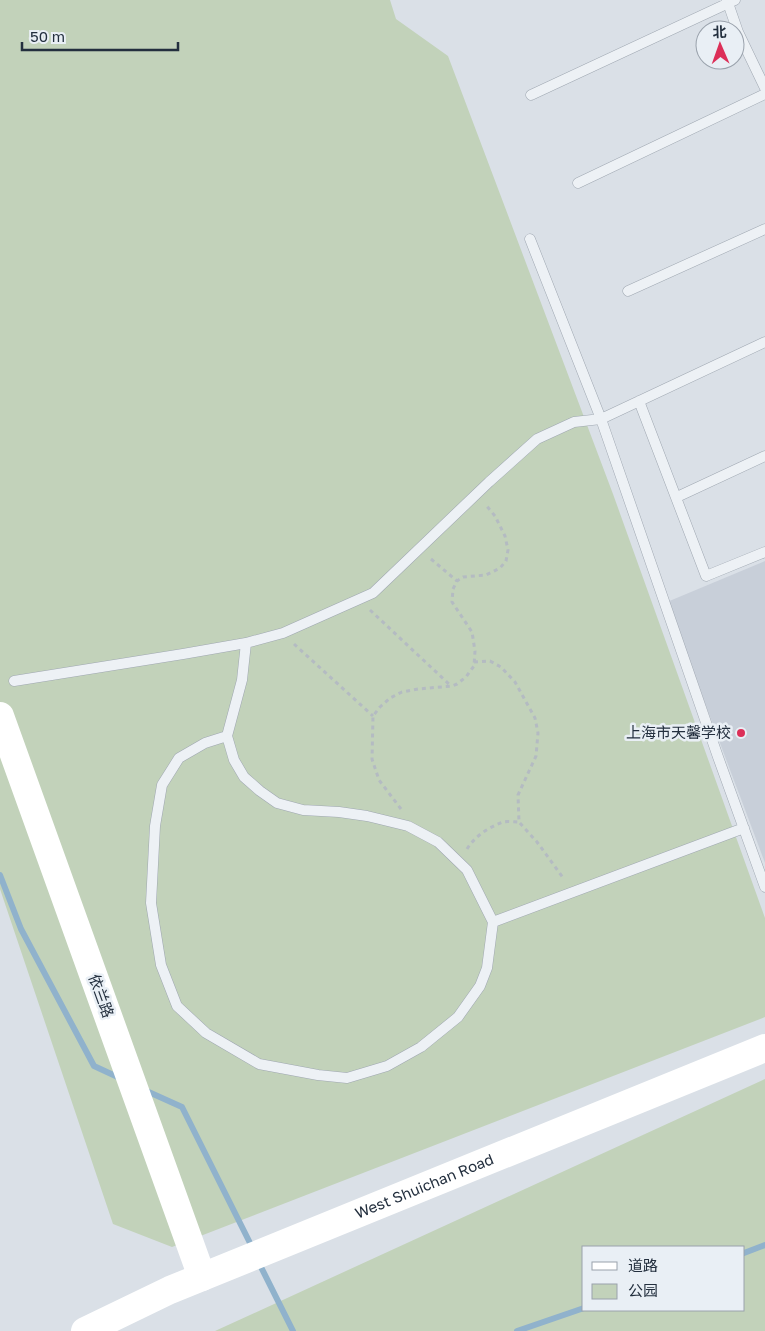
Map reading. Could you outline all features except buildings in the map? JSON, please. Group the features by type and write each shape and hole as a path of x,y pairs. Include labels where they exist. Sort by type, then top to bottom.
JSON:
{"street":[{"name":"依兰路","path":"0,716 202,1277"},
{"name":"West Shuichan Road","path":"85,1331 170,1290 242,1260 765,1048"}],"lane":[{"path":"531,95 730,1 738,32 765,88"},
{"path":"578,184 765,94"},
{"path":"628,291 765,229"},
{"path":"530,239 601,419 765,887"},
{"path":"14,682 246,643 283,633 373,593 537,439 574,422 601,419 765,342"},
{"path":"640,401 706,576 765,552"},
{"path":"677,497 765,456"},
{"path":"227,736 206,742 180,758 162,785 155,826 151,903 161,965 177,1006 206,1034 259,1064 318,1076 347,1078 387,1066 421,1047 458,1017 480,986 487,968 493,922 467,870 438,842 408,826 367,816 303,810 277,803 244,777 234,760 227,736 242,680 246,643"},
{"path":"493,922 744,828"}],"path":[{"path":"413,829 407,816 379,780 372,759 373,716 380,706 402,692 452,686 466,677 474,666 476,651 472,632 452,602 453,589 457,581 463,577 486,575 500,568 506,561 508,550 505,536 495,516 477,494"},
{"path":"419,548 457,581"},
{"path":"358,599 452,686"},
{"path":"283,633 373,716"},
{"path":"474,662 490,661 501,667 515,682 535,718 538,733 536,756 518,794 519,822 537,842 573,892"},
{"path":"458,862 470,843 485,831 504,822 519,822"}],"shaded area":[{"name":"上海市天馨学校","path":"765,561 765,863 667,602"}],"green space":[{"path":"0,0 390,0 396,19 448,56 613,494 765,918 765,1017 172,1247 113,1224 0,889"},
{"path":"765,1079 765,1331 215,1331"}],"waterway":[{"path":"0,875 21,929 94,1066 122,1079"},
{"path":"142,1089 182,1107 253,1249"},
{"path":"745,1253 765,1245"},
{"path":"258,1261 293,1331"},
{"path":"517,1331 582,1309"}],"place":[{"name":"上海市天馨学校","path":"741,733"}]}
